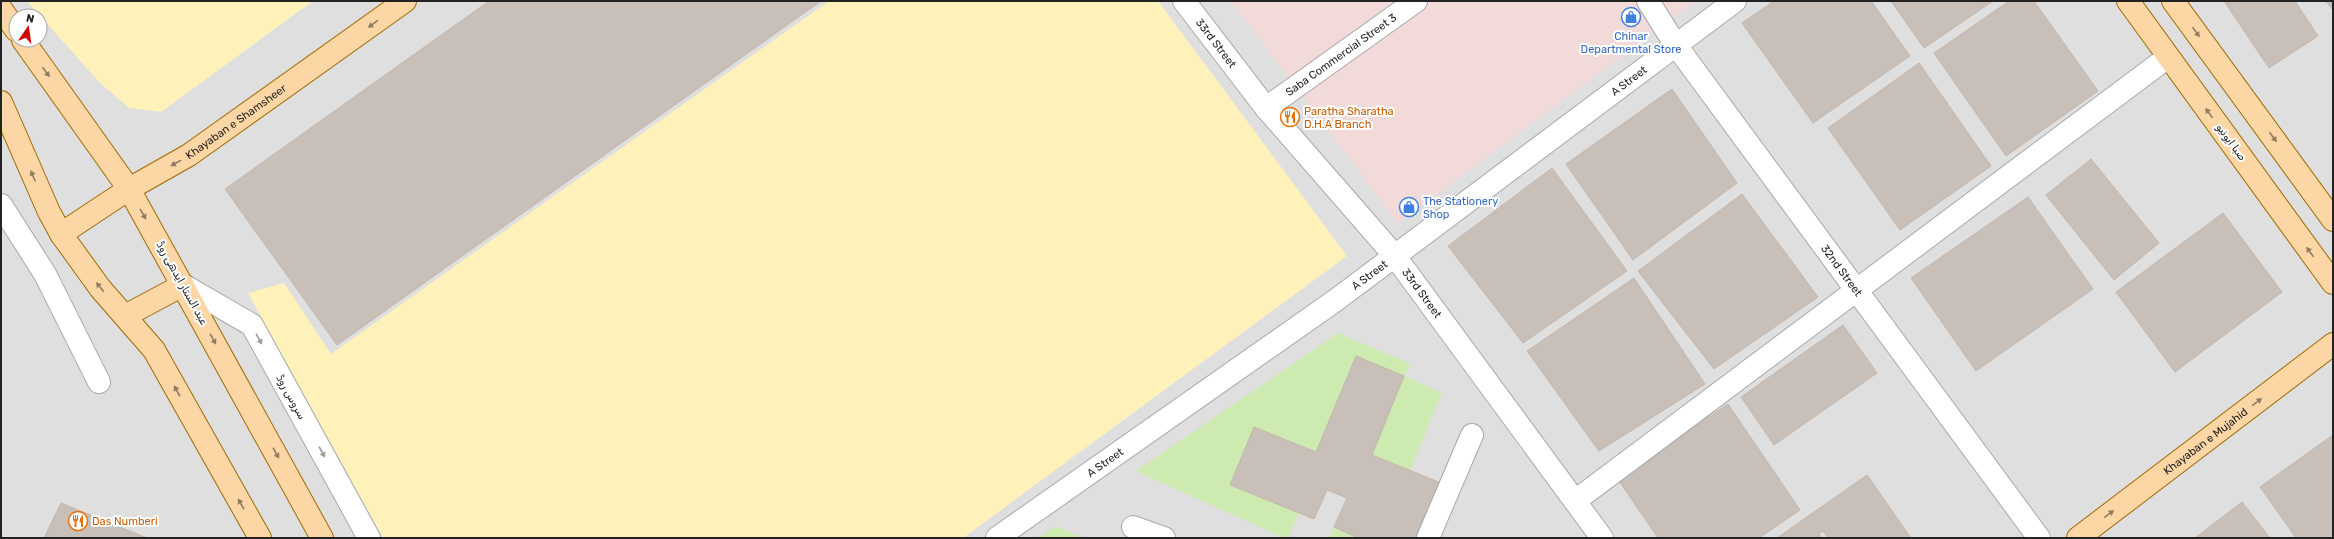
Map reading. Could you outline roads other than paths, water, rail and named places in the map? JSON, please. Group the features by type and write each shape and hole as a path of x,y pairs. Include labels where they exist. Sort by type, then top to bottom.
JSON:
{"main road":[{"name":"Khayaban e Shamsheer","path":"61,234 129,189 189,155 405,1"},
{"name":"صبا ایونیو","path":"2128,1 2333,283"},
{"path":"2173,1 2333,220"},
{"path":"1,9 8,19"},
{"name":"عبد الستار ایدھی روڈ","path":"29,48 129,189 322,538"},
{"path":"1,102 49,212 61,234 100,288 126,316 154,350 260,538"},
{"path":"126,316 183,285"},
{"name":"Khayaban e Mujahid","path":"2078,538 2333,344"}],"street":[{"name":"33rd Street","path":"1184,1 1266,108 1394,255 1602,538"},
{"name":"Saba Commercial Street 3","path":"1266,108 1416,1"},
{"name":"32nd Street","path":"1648,1 1675,44 2039,538"},
{"name":"A Street","path":"997,538 1336,300 1675,44 1735,1"},
{"path":"1575,501 2168,56"},
{"path":"1,205 45,274 99,382"},
{"name":"سروس روڈ","path":"183,285 252,325 369,538"},
{"path":"1428,538 1472,435"},
{"path":"1132,526 1164,538"}],"place":[{"name":"Chinar Departmental Store","path":"1631,17"},
{"name":"Paratha Sharatha D.H.A Branch","path":"1290,117"},
{"name":"The Stationery Shop","path":"1409,207"},
{"name":"Das Numberi","path":"78,521"}]}
